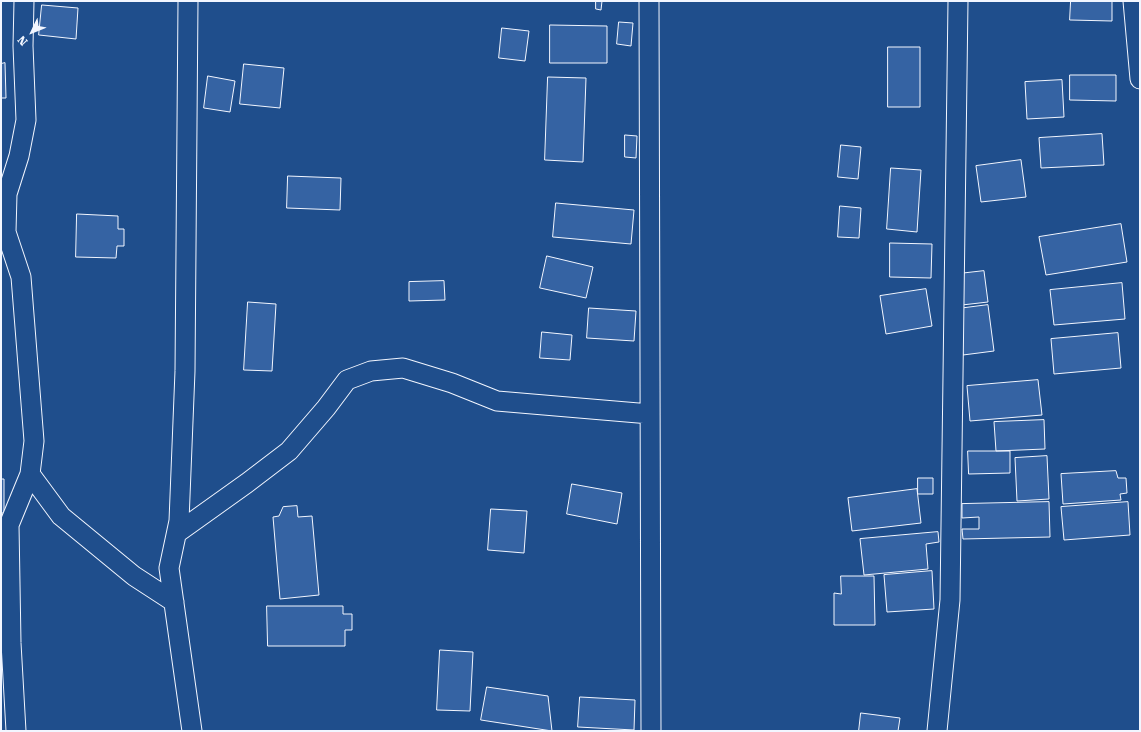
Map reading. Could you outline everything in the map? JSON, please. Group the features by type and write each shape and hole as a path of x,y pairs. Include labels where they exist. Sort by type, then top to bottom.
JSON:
{"street":[{"path":"16,731 11,642 8,525 30,474 34,441 21,277 6,232 6,194 19,156 26,120 23,46 24,1"},
{"path":"188,1 185,371 179,521 169,568 192,731"},
{"path":"649,1 651,731"},
{"path":"937,731 950,600 958,1"},
{"path":"1133,1 1140,79"},
{"path":"177,533 289,451 326,408 347,380 371,371 403,368 452,383 497,400 650,414"},
{"path":"30,474 61,516 134,576 174,602"}],"building":[{"path":"596,1 602,1 601,10 596,9"},
{"path":"1071,1 1112,1 1112,21 1070,20"},
{"path":"42,5 78,8 76,39 39,35"},
{"path":"619,22 633,23 631,46 617,44"},
{"path":"550,25 607,26 607,63 550,63"},
{"path":"502,28 529,31 525,61 499,58"},
{"path":"888,47 920,47 920,107 888,107"},
{"path":"5,63 6,98 1,98 1,64"},
{"path":"244,64 284,68 280,108 240,104"},
{"path":"1070,75 1116,75 1116,101 1070,100"},
{"path":"208,76 235,81 230,112 204,108"},
{"path":"548,77 586,78 583,162 545,160"},
{"path":"1062,80 1064,117 1027,119 1025,82"},
{"path":"1102,134 1104,165 1041,168 1039,138"},
{"path":"625,135 637,136 636,158 625,157"},
{"path":"841,145 861,147 858,179 838,177"},
{"path":"1021,160 1026,197 981,202 976,166"},
{"path":"891,168 921,170 917,232 887,229"},
{"path":"288,176 341,178 340,210 287,208"},
{"path":"556,203 634,210 631,244 553,237"},
{"path":"840,206 861,208 859,238 838,237"},
{"path":"77,214 118,216 118,229 124,229 124,246 117,246 116,258 76,257"},
{"path":"1121,224 1127,262 1046,275 1039,237"},
{"path":"890,243 932,244 931,278 890,277"},
{"path":"547,256 593,267 586,298 540,288"},
{"path":"984,271 988,302 962,305 958,274"},
{"path":"444,281 445,300 409,301 409,282"},
{"path":"1122,283 1125,319 1054,325 1050,290"},
{"path":"926,289 932,326 886,334 880,296"},
{"path":"248,302 276,304 272,371 244,370"},
{"path":"988,305 994,351 963,355 957,309"},
{"path":"589,308 636,311 634,341 587,338"},
{"path":"542,332 572,335 570,360 540,358"},
{"path":"1118,333 1121,368 1054,374 1051,339"},
{"path":"1038,380 1042,415 970,421 967,386"},
{"path":"1044,420 1045,449 996,451 994,422"},
{"path":"968,451 1010,451 1010,473 969,474"},
{"path":"1047,456 1049,499 1017,501 1015,458"},
{"path":"1116,471 1118,478 1126,478 1127,493 1120,494 1121,500 1063,504 1061,474"},
{"path":"918,478 933,478 933,494 918,494"},
{"path":"1,479 4,479 4,513 1,513"},
{"path":"572,484 622,493 617,524 567,514"},
{"path":"917,489 921,523 852,531 848,498"},
{"path":"1049,502 1050,537 963,539 962,529 979,529 979,517 962,518 962,504"},
{"path":"1128,502 1130,535 1064,540 1061,507"},
{"path":"297,506 298,517 312,516 319,595 280,599 273,517 279,516 283,507"},
{"path":"491,509 527,511 524,553 488,550"},
{"path":"938,532 939,542 926,544 928,569 864,575 860,539"},
{"path":"932,571 934,609 887,612 884,575"},
{"path":"841,576 874,576 875,625 834,625 834,593 841,594"},
{"path":"267,606 343,606 343,614 352,614 352,630 345,630 345,646 268,646"},
{"path":"440,650 473,652 470,711 437,710"},
{"path":"487,687 548,696 552,731 481,720"},
{"path":"580,697 635,700 634,730 578,727"},
{"path":"861,713 900,718 898,731 859,731"}]}
